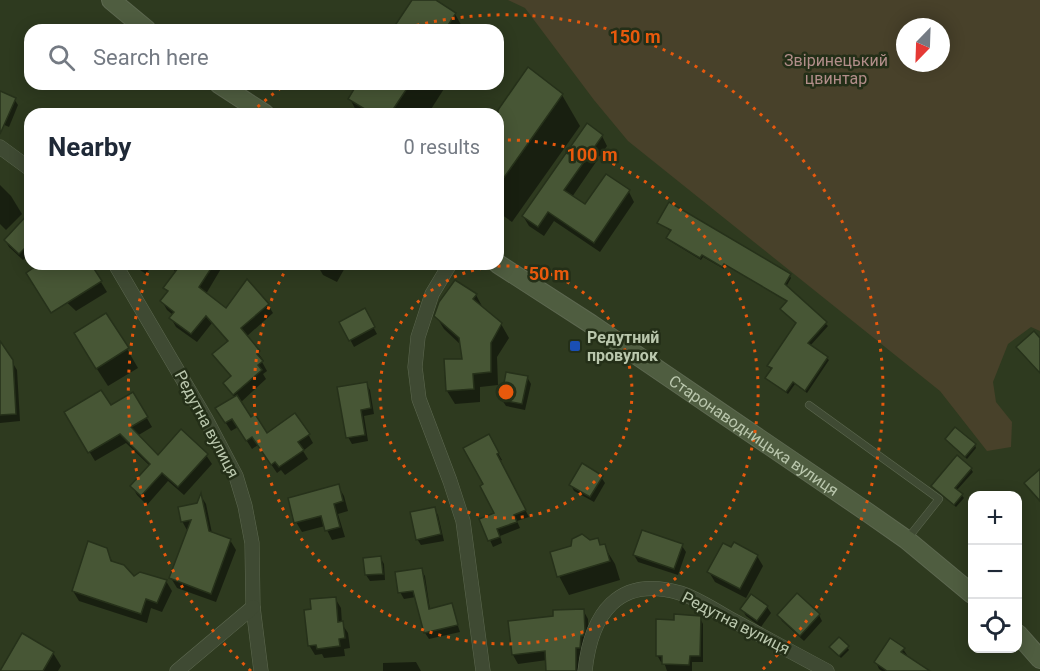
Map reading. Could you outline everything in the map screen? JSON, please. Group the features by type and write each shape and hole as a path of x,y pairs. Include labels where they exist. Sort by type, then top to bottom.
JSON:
{"main road":[{"path":"111,0 140,24"},
{"path":"228,90 257,108"},
{"name":"Старонаводницька вулиця","path":"504,268 591,324 907,540 968,591"},
{"path":"1022,639 1040,659"}],"street":[{"path":"0,147 24,165"},
{"name":"Редутна вулиця","path":"119,270 195,400 236,476 252,543 253,607 261,671"},
{"path":"446,270 432,294 418,337 415,367 419,399 463,521 483,671"},
{"name":"Редутна вулиця","path":"585,671 587,650 592,634 614,602 629,591 653,588 682,594 827,671"},
{"path":"177,671 253,607"}],"lane":[{"path":"809,405 939,499 907,540"}],"green space":[{"name":"Звіринецький цвинтар","path":"508,0 1040,0 1040,331 1031,327 1008,344 993,382 996,402 1012,422 1011,447 987,451 940,391 628,141 525,8"}],"building":[{"path":"412,0 436,0 456,13 449,24 396,24"},
{"path":"528,67 563,94 504,178 504,108 499,108"},
{"path":"353,90 406,90 394,108 363,108 348,99"},
{"path":"0,91 16,98 0,134"},
{"path":"587,123 603,135 564,190 585,204 606,174 630,190 594,243 548,212 538,227 522,216"},
{"path":"669,202 791,274 785,284 827,322 808,343 828,357 805,391 793,382 786,392 765,378 772,368 767,366 796,323 780,309 787,301 724,264 722,267 702,255 700,258 666,238 671,230 657,223"},
{"path":"24,218 24,249 19,254 4,240"},
{"path":"30,270 95,270 102,281 51,313 26,273"},
{"path":"176,270 210,270 199,287 226,308 247,279 269,304 241,328 260,351 257,354 263,361 258,365 262,370 233,395 223,383 231,376 212,354 228,341 206,316 191,334 169,318 174,312 160,301 168,291 163,288"},
{"path":"455,280 477,294 473,299 502,323 491,343 491,372 473,374 474,389 446,391 444,359 462,359 459,338 434,316 439,302"},
{"path":"365,308 375,327 349,341 339,322"},
{"path":"106,313 129,348 96,369 74,333"},
{"path":"1034,331 1040,338 1040,373 1016,347"},
{"path":"0,341 13,360 16,414 0,415"},
{"path":"506,372 528,376 522,404 501,400"},
{"path":"367,382 371,408 361,410 365,435 346,438 337,387"},
{"path":"101,390 111,405 133,392 148,417 131,427 158,455 181,429 208,454 178,487 162,473 141,496 130,486 150,464 120,434 88,453 64,412"},
{"path":"237,395 251,417 255,414 267,433 295,413 310,434 298,442 304,450 279,467 275,462 271,465 252,437 246,441 232,419 225,423 215,408"},
{"path":"955,427 976,444 965,457 945,439"},
{"path":"489,434 526,510 514,515 517,522 497,529 500,537 488,541 479,519 494,513 480,486 483,484 463,448"},
{"path":"957,455 972,468 955,488 963,494 954,505 931,486"},
{"path":"582,463 603,476 590,497 569,485"},
{"path":"1040,469 1040,501 1024,483"},
{"path":"339,484 343,501 334,504 340,527 325,531 321,516 294,523 288,498"},
{"path":"201,493 209,531 231,539 211,594 169,578 191,520 181,522 178,507 197,503"},
{"path":"435,507 441,534 416,540 410,512"},
{"path":"642,530 683,544 674,569 633,555"},
{"path":"582,534 590,540 598,538 600,545 605,544 610,561 557,577 550,552 571,546 572,539"},
{"path":"88,541 107,548 111,561 124,565 134,576 140,572 167,580 157,603 146,599 141,614 72,591"},
{"path":"734,542 758,555 740,589 707,572 723,543 731,547"},
{"path":"381,556 383,574 365,575 363,558"},
{"path":"422,568 429,609 452,603 458,625 424,633 413,591 398,593 395,572"},
{"path":"797,593 820,614 800,636 777,615"},
{"path":"751,594 768,606 757,621 740,609"},
{"path":"336,597 338,622 343,621 345,638 339,639 340,646 317,649 316,645 308,646 304,610 311,609 310,599"},
{"path":"584,609 585,631 581,636 580,648 576,648 576,671 546,671 545,651 512,655 508,621 553,616 553,610"},
{"path":"674,614 701,616 700,656 690,656 689,665 662,664 662,656 656,656 656,619 674,620"},
{"path":"22,633 54,652 43,671 0,671"},
{"path":"839,637 849,646 839,656 829,647"},
{"path":"890,638 905,648 901,652 930,671 887,671 874,662"}],"place":[{"name":"Редутний провулок","path":"575,346"}]}
